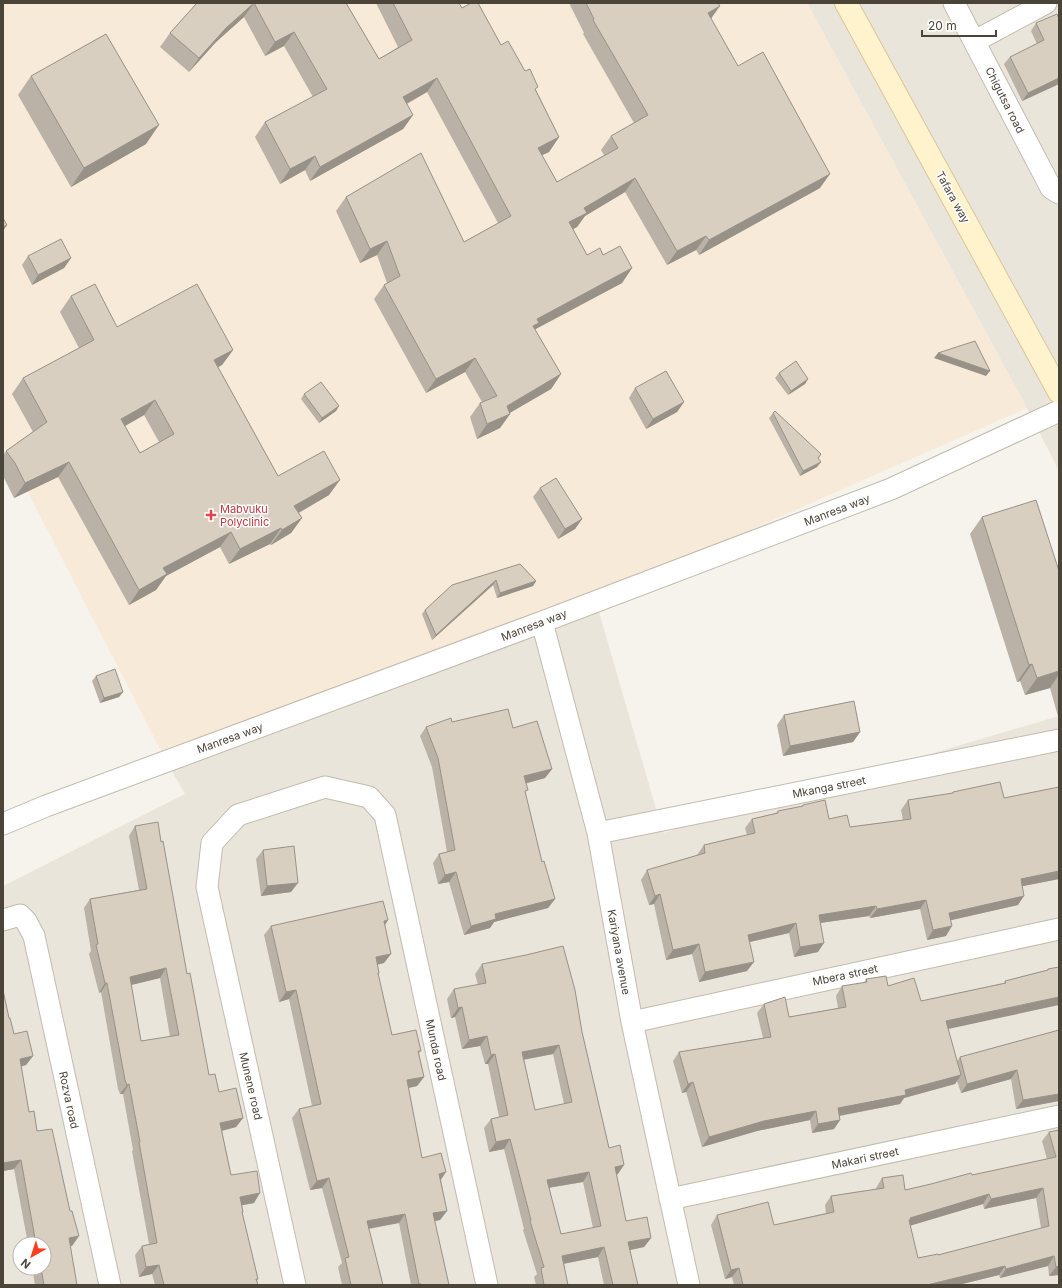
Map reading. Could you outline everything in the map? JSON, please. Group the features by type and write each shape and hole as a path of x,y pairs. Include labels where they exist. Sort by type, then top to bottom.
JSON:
{"street":[{"name":"Tafara way","path":"846,3 1059,392"},
{"name":"Chigutsa road","path":"954,3 1051,188 1059,193"},
{"path":"975,41 1046,3"},
{"name":"Manresa way","path":"3,824 46,806 542,622 891,489 1059,411"},
{"name":"Kariyana avenue","path":"542,622 598,833 632,1022 689,1285"},
{"name":"Mkanga street","path":"598,833 1059,740"},
{"name":"Munene road","path":"295,1285 207,887 212,843 238,815 325,787 369,797 385,815"},
{"name":"Munda road","path":"385,815 487,1285"},
{"name":"Rozva road","path":"13,919 30,928 34,936 110,1285"},
{"name":"Mbera street","path":"632,1022 1059,930"},
{"name":"Makari street","path":"670,1199 1059,1116"}],"shaded area":[{"path":"3,3 807,3 1027,408 595,598 169,766 3,444"},
{"path":"807,3 1059,3 1059,471 1027,408"},
{"path":"595,598 663,833 1059,716 1059,1285 3,1285 3,886 185,794 169,766"}],"building":[{"path":"197,3 254,3 226,28 199,58 170,33"},
{"path":"254,3 346,3 379,59 412,40 393,3 459,3 462,8 471,3 478,3 501,45 508,41 525,71 530,69 538,87 535,89 559,137 538,148 557,182 618,148 611,136 648,115 593,20 594,19 586,3 718,3 720,6 708,13 738,66 763,52 830,174 709,240 706,236 677,251 635,178 584,208 587,213 569,222 587,255 600,248 603,255 620,246 632,268 537,319 539,323 533,326 561,374 507,406 510,414 487,424 480,403 497,396 475,358 436,379 384,285 400,276 387,241 370,249 346,197 421,153 464,242 511,216 437,78 403,97 413,115 320,167 315,156 290,169 265,122 327,89 294,32 275,42"},
{"path":"1057,14 1059,19 1059,78 1028,93 1010,57 1044,40 1036,23"},
{"path":"106,34 159,125 84,168 31,76"},
{"path":"3,218 7,225 3,227"},
{"path":"61,239 71,258 38,275 28,256"},
{"path":"95,284 117,327 197,284 233,350 214,360 278,476 324,451 340,480 294,506 302,518 282,530 281,528 240,549 231,532 163,568 167,574 139,590 69,462 25,483 15,463 6,451 47,422 23,378 94,340 71,296","holes":["155,400 174,434 140,453 121,419"]},
{"path":"975,341 990,371 938,353"},
{"path":"796,361 808,379 791,391 779,373"},
{"path":"666,371 684,402 653,419 635,388"},
{"path":"321,382 339,406 322,418 304,394"},
{"path":"775,411 821,454 818,458 821,462 803,471 773,413"},
{"path":"556,478 582,519 565,529 540,488"},
{"path":"1036,500 1059,571 1059,671 1037,678 1032,664 1029,665 982,517"},
{"path":"520,564 536,581 500,593 496,580 436,635 425,610 452,585"},
{"path":"115,669 123,692 104,698 96,676"},
{"path":"854,701 860,732 790,746 784,715"},
{"path":"508,709 513,728 537,721 552,769 524,776 528,790 525,791 542,862 544,861 555,899 495,914 496,919 471,926 456,872 445,875 439,854 455,850 438,758 426,727 451,718 452,722"},
{"path":"1000,782 1004,798 1059,787 1059,871 1021,879 1024,896 949,913 952,926 933,930 926,900 877,909 876,906 819,915 824,943 800,947 796,923 748,935 754,962 705,972 699,944 673,950 660,894 655,896 647,870 705,853 704,845 755,833 752,819 778,813 778,811 825,800 829,819 847,815 850,827 911,819 908,800 953,793"},
{"path":"158,822 161,842 163,841 187,974 190,973 209,1075 215,1074 219,1092 236,1088 243,1118 220,1123 231,1175 257,1171 260,1193 240,1197 242,1212 258,1279 256,1279 258,1285 164,1285 159,1265 146,1267 142,1246 157,1243 129,1084 127,1085 125,1080 107,983 105,983 96,945 98,944 90,899 147,889 135,826","holes":["166,968 179,1035 141,1041 130,977"]},
{"path":"294,846 298,883 267,886 263,850"},
{"path":"383,901 388,920 384,921 391,954 376,957 378,973 392,1035 416,1030 421,1051 418,1051 424,1077 407,1080 422,1158 441,1153 446,1172 439,1174 447,1211 433,1213 449,1285 419,1284 405,1214 367,1221 383,1285 351,1285 345,1258 349,1257 329,1178 317,1181 299,1109 321,1104 296,990 286,992 271,926"},
{"path":"563,946 575,990 582,1032 609,1148 620,1145 624,1165 615,1167 626,1221 647,1217 651,1238 628,1242 638,1285 613,1285 604,1247 562,1256 568,1285 544,1285 541,1268 544,1267 530,1221 531,1220 510,1139 496,1142 491,1119 508,1115 495,1054 491,1055 487,1036 469,1040 462,1007 458,1008 454,989 486,983 482,964","holes":["559,1045 572,1102 535,1110 522,1052","589,1172 601,1226 561,1234 547,1180"]},
{"path":"1059,967 1059,997 946,1021 961,1075 905,1090 906,1095 838,1108 840,1120 818,1124 816,1111 764,1121 709,1137 693,1082 688,1084 679,1052 771,1037 764,1004 785,997 789,1017 846,1007 842,986 867,982 866,979 886,976 888,986 914,978 921,1001 1006,983 1005,981"},
{"path":"3,990 14,1034 27,1031 33,1056 20,1059 29,1112 34,1111 37,1131 52,1129 70,1211 72,1211 79,1236 69,1238 77,1285 44,1285 42,1276 52,1276 52,1236 35,1236 21,1160 3,1163"},
{"path":"1059,1030 1059,1094 1023,1100 1017,1070 967,1084 960,1057"},
{"path":"1059,1130 1059,1266 1056,1267 1054,1256 1006,1269 1005,1266 927,1285 743,1285 739,1268 731,1270 717,1215 768,1202 774,1225 834,1212 831,1196 884,1188 882,1178 903,1175 905,1190 971,1173 972,1175 1056,1157 1049,1132","holes":["1043,1188 1049,1226 938,1255 918,1258 909,1220 911,1220 910,1218 989,1194 991,1199"]}],"place":[{"name":"Mabvuku Polyclinic","path":"211,515"}]}
